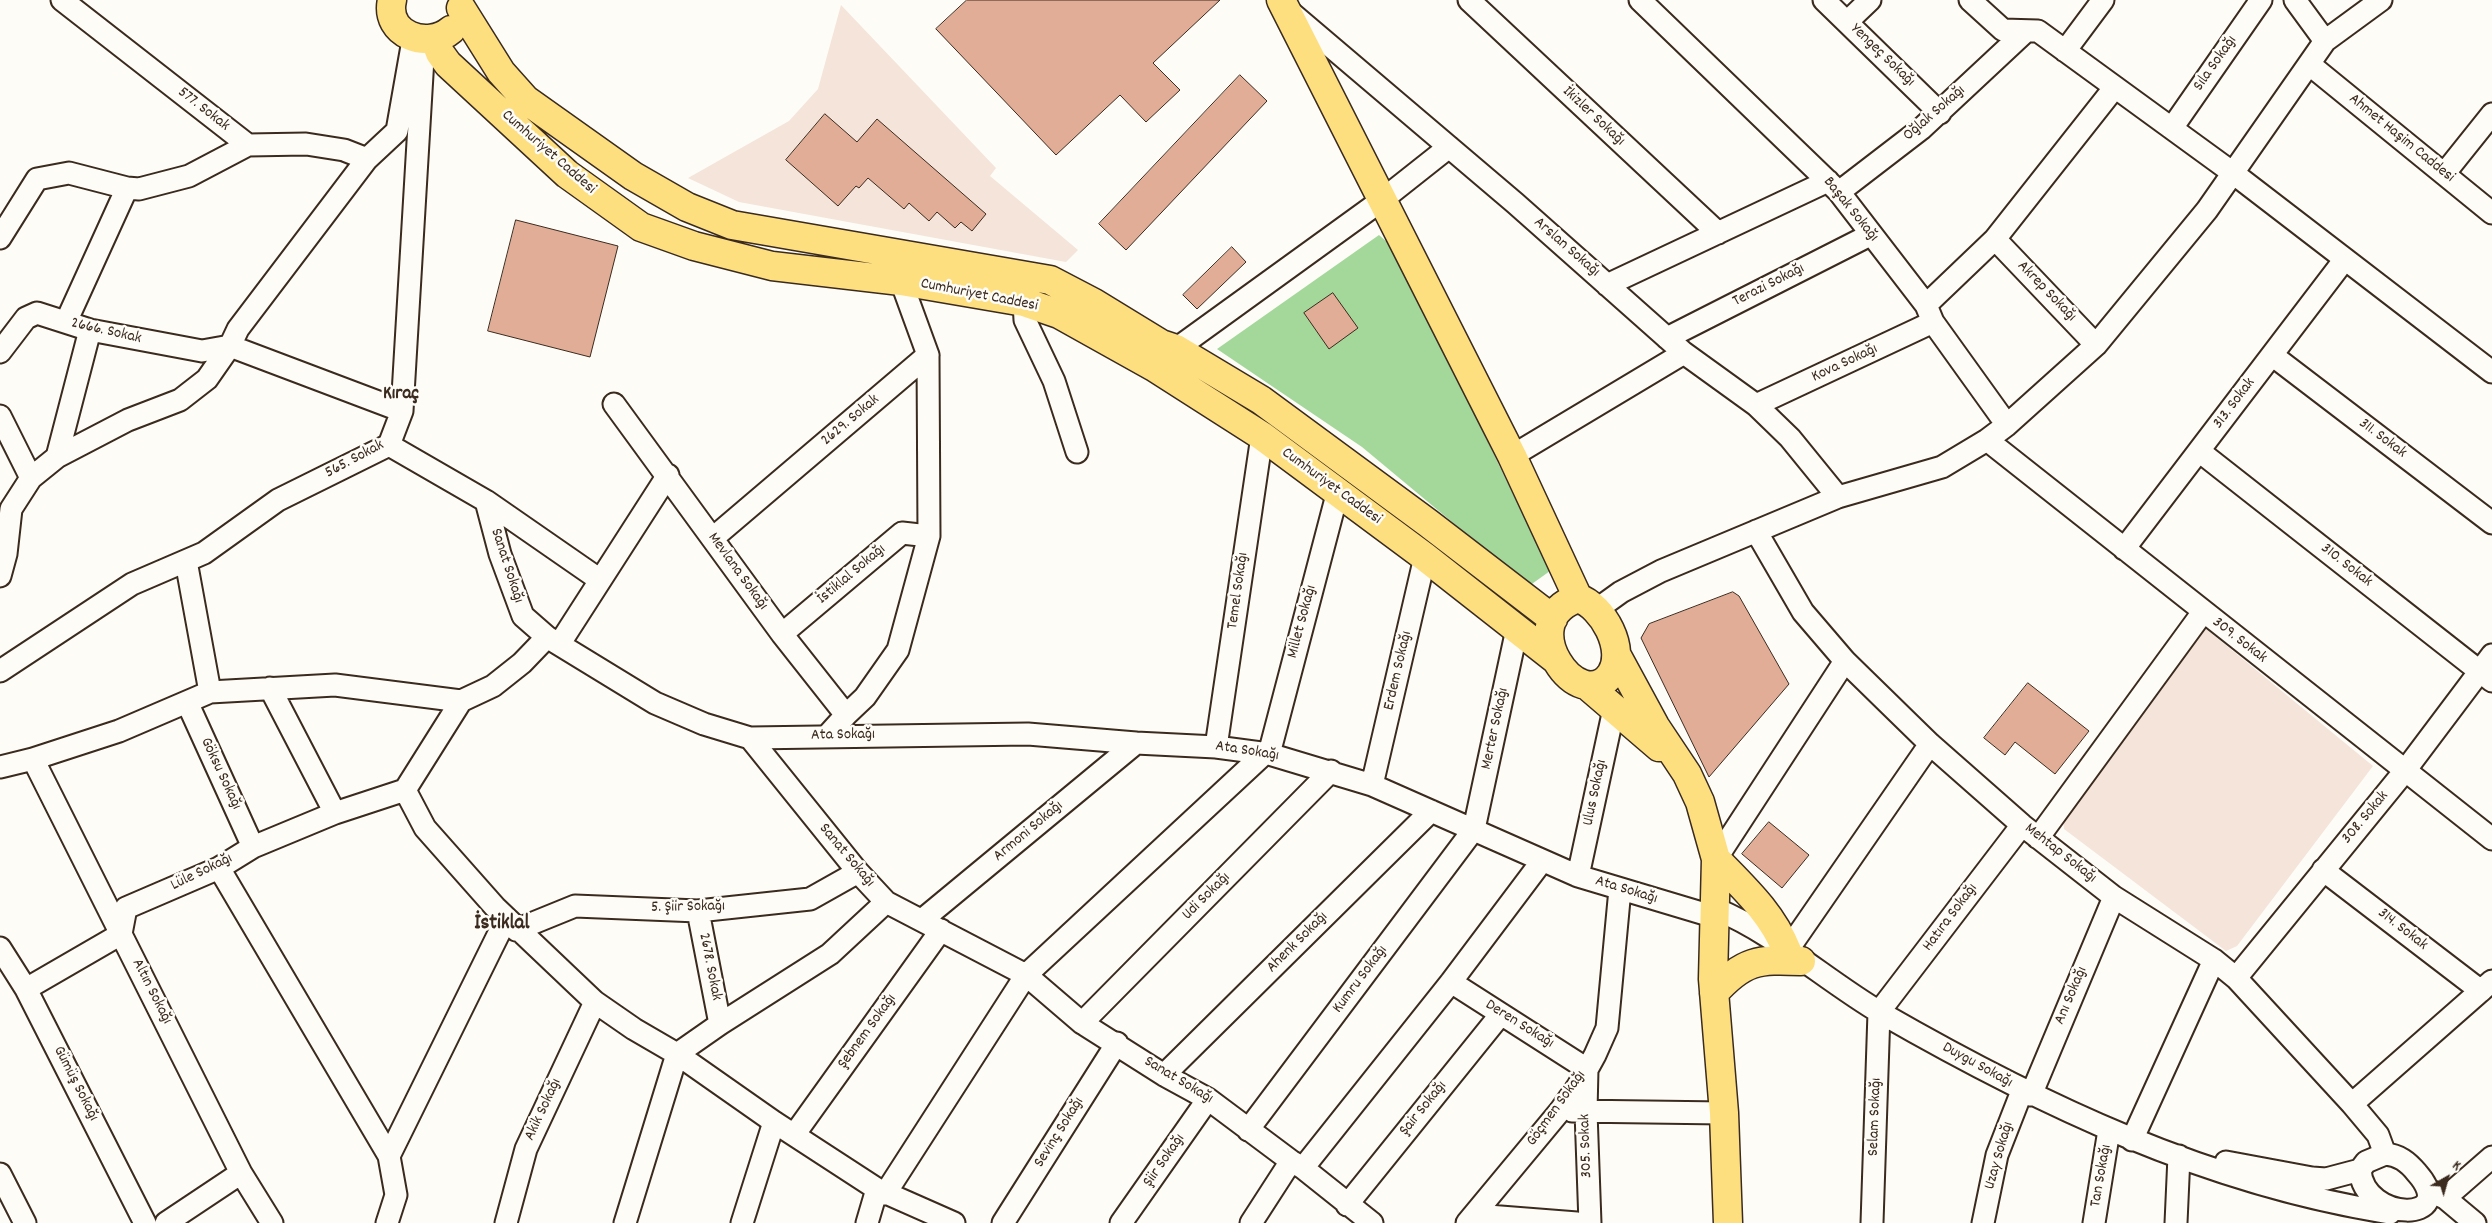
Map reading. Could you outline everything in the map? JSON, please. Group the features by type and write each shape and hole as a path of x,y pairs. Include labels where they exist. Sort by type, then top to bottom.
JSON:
{"main road":[{"name":"Cumhuriyet Caddesi","path":"389,1 397,25 404,33 424,40 440,53 448,64 567,174 641,227 694,246 772,266 901,281 1024,302 1059,314 1137,358 1262,436 1425,557 1555,659"},
{"name":"Cumhuriyet Caddesi","path":"461,4 501,72 526,100 633,176 687,207 732,224 1050,280 1094,303 1161,344 1176,350 1261,400 1428,523 1552,619"},
{"path":"424,40 453,28 461,4"},
{"path":"1283,4 1587,604 1609,631 1617,656 1655,726 1688,774 1700,802 1716,859 1714,993 1724,1113 1728,1223"},
{"path":"1587,604 1565,603 1556,611 1552,619 1550,634 1555,659 1564,672 1576,682 1589,686 1688,774"},
{"path":"1589,686 1599,684 1610,676 1617,664 1617,656"},
{"path":"1714,993 1740,968 1754,962 1794,956 1764,909 1716,859"}],"street":[{"name":"577. Sokak","path":"62,0 248,145"},
{"name":"İkizler Sokağı","path":"1469,0 1718,233"},
{"name":"Başak Sokağı","path":"1640,0 1834,186 1930,314 2007,425"},
{"name":"Yengeç Sokağı","path":"1824,0 1940,113"},
{"path":"1847,22 1870,0"},
{"path":"1970,0 2003,30 2038,31 2233,173 2492,372"},
{"path":"2065,51 2103,0"},
{"name":"Sıla Sokağı","path":"2172,128 2261,0"},
{"path":"2295,0 2325,41"},
{"path":"1587,604 1621,592 1661,571 1838,497 1942,467 1987,440 2007,425 2096,345 2206,210 2325,41 2381,0"},
{"name":"Arslan Sokağı","path":"1283,4 1684,354 1756,405 1790,438 1838,497"},
{"name":"Oğlak Sokağı","path":"1607,285 1718,233 1834,186 1940,113 2026,31"},
{"path":"0,576 6,554 5,508 31,478 57,457 128,420 180,400 207,379 230,346 238,329 368,159 397,131 424,40"},
{"name":"565. Sokak","path":"0,671 132,584 204,553 278,500 389,445 402,412 424,40"},
{"name":"Ahmet Haşim Caddesi","path":"2309,64 2492,213"},
{"name":"Kova Sokağı","path":"1756,405 1930,314 1995,239 2115,87"},
{"path":"2444,174 2492,114"},
{"path":"0,238 37,179 69,173 128,188 139,188 189,176 248,145 306,144 344,150 368,159"},
{"path":"1176,350 1382,200 1449,147"},
{"path":"66,322 128,188"},
{"name":"Terazi Sokağı","path":"1667,338 1870,235"},
{"name":"Akrep Sokağı","path":"1995,239 2096,345"},
{"name":"313. Sokak","path":"2124,549 2345,259"},
{"path":"827,736 864,697 898,650 929,536 928,355 901,281"},
{"path":"1024,302 1025,320 1054,381 1077,452"},
{"name":"2666. Sokak","path":"0,352 26,318 36,312 90,330 202,352 230,346"},
{"path":"57,457 90,330"},
{"path":"230,346 402,412"},
{"path":"1512,456 1684,354"},
{"name":"2629. Sokak","path":"713,538 928,355"},
{"name":"311. Sokak","path":"2272,355 2492,523"},
{"name":"Mevlana Sokağı","path":"614,404 782,634 846,716"},
{"path":"0,416 31,478"},
{"name":"Temel Sokağı","path":"1216,747 1262,436"},
{"name":"309. Sokak","path":"1987,440 2404,772 2492,839"},
{"path":"389,445 486,501 600,580"},
{"name":"310. Sokak","path":"2199,451 2488,669"},
{"path":"0,767 34,759 119,731 210,692 335,685 461,701 493,686 554,640 600,580 668,476"},
{"name":"Millet Sokağı","path":"1267,753 1338,491"},
{"name":"Sanat Sokağı","path":"486,501 500,554 522,616 554,640 655,703 704,724 750,738 858,872 886,902 1026,975 1082,1023 1208,1099 1297,1164 1372,1223"},
{"name":"Mehtap Sokağı","path":"1756,531 1803,612 1845,661 1930,744 2030,831 2114,897 2214,960 2236,978 2352,1104 2378,1135 2385,1154"},
{"name":"İstiklal Sokağı","path":"782,634 902,534 929,536"},
{"name":"Erdem Sokağı","path":"1372,785 1425,557"},
{"path":"186,561 210,692"},
{"name":"Hatıra Sokağı","path":"1879,1012 2030,831 2203,612"},
{"name":"Merter Sokağı","path":"1474,830 1517,629"},
{"path":"1716,859 1845,661"},
{"name":"308. Sokak","path":"2236,978 2488,669"},
{"path":"270,688 335,814"},
{"path":"461,701 405,790 425,828 511,924 595,1002 634,1029 677,1054 774,1122 881,1191 954,1223"},
{"name":"Göksu Sokağı","path":"187,702 253,847"},
{"name":"Ulus Sokağı","path":"1578,876 1614,710"},
{"name":"Ata Sokağı","path":"750,738 1028,734 1136,743 1216,747 1267,753 1372,785 1578,876 1715,916 1774,951 1794,956"},
{"name":"Armoni Sokağı","path":"922,920 1136,743"},
{"path":"1794,956 1930,744"},
{"path":"867,1223 881,1191 1026,975 1267,753"},
{"name":"Altın Sokağı","path":"34,759 242,1173 272,1223"},
{"name":"Udi Sokağı","path":"1082,1023 1331,771"},
{"name":"Lüle Sokağı","path":"122,934 126,908 219,868 253,847 335,814 405,790"},
{"name":"Ahenk Sokağı","path":"1164,1074 1431,811"},
{"name":"Kumru Sokağı","path":"1248,1130 1474,830"},
{"path":"1251,1223 1297,1164 1451,982 1542,861"},
{"path":"219,868 389,1156 396,1195 387,1223"},
{"name":"314. Sokak","path":"2323,870 2486,986"},
{"name":"5. Şiir Sokağı","path":"511,924 575,906 698,911 810,898 858,872"},
{"name":"Göçmen Sokağı","path":"1471,1219 1560,1111 1588,1069 1607,1028 1620,889"},
{"name":"Anı Sokağı","path":"2026,1093 2114,897"},
{"path":"625,1223 677,1054 720,1024 830,954 886,902"},
{"name":"2678. Sokak","path":"698,911 720,1024"},
{"path":"389,1156 511,924"},
{"name":"Şebnem Sokağı","path":"794,1134 941,930"},
{"path":"26,989 122,934"},
{"name":"Gümüş Sokağı","path":"0,948 26,989 145,1223"},
{"name":"Duygu Sokağı","path":"1794,956 1879,1012 2026,1093 2132,1140 2179,1156"},
{"path":"2132,1140 2214,960"},
{"name":"Deren Sokağı","path":"1451,982 1588,1069"},
{"path":"2352,1104 2486,986"},
{"name":"Akik Sokağı","path":"506,1223 526,1150 595,1002"},
{"name":"Selam Sokağı","path":"1872,1223 1879,1012"},
{"name":"Şair Sokağı","path":"1347,1205 1501,1014"},
{"name":"Sevinç Sokağı","path":"1003,1223 1117,1043"},
{"name":"305. Sokak","path":"1588,1069 1586,1112 1590,1223"},
{"name":"Uzay Sokağı","path":"1983,1223 1997,1155 2026,1093"},
{"name":"Şiir Sokağı","path":"1121,1223 1208,1099"},
{"path":"1560,1111 1724,1113"},
{"path":"742,1223 774,1122"},
{"name":"Tan Sokağı","path":"2094,1223 2110,1130"},
{"path":"2385,1154 2394,1155 2405,1160 2421,1178 2428,1200 2425,1208 2417,1215 2407,1219 2399,1218 2308,1197 2179,1156 2254,1166 2312,1178 2326,1179 2360,1170 2366,1162 2385,1154"},
{"path":"2176,1223 2179,1156"},
{"path":"2445,1198 2492,1157"},
{"path":"2360,1170 2361,1182 2366,1196 2399,1218"},
{"path":"166,1223 242,1173"},
{"path":"0,1174 26,1223"},
{"path":"2425,1188 2445,1198 2475,1223"},
{"path":"1471,1219 1577,1223"}],"shaded area":[{"path":"841,5 996,168 990,176 1078,250 1066,262 739,202 688,178 789,121 818,89"},
{"path":"2205,628 2373,766 2237,946 2226,951 2064,829 2063,817"}],"green space":[{"path":"1379,235 1395,249 1550,571 1529,586 1362,447 1217,349"}],"building":[{"path":"967,0 1220,0 1153,63 1180,90 1146,122 1120,95 1056,155 936,29"},
{"path":"1240,75 1267,101 1126,250 1099,224"},
{"path":"825,114 857,142 877,119 986,214 972,231 961,222 955,228 937,212 929,221 909,203 904,209 868,178 859,188 856,186 838,206 786,160"},
{"path":"516,220 618,246 590,357 488,331"},
{"path":"1232,247 1246,262 1197,309 1183,295"},
{"path":"1333,293 1358,328 1329,349 1304,313"},
{"path":"1733,592 1739,596 1789,684 1709,777 1641,638 1649,624"},
{"path":"2028,683 2089,731 2055,774 2015,742 2005,755 1984,738"},
{"path":"1769,822 1809,855 1782,888 1742,854"}],"district":[{"name":"Kıraç","path":"401,395"},
{"name":"İstiklal","path":"502,925"}]}
